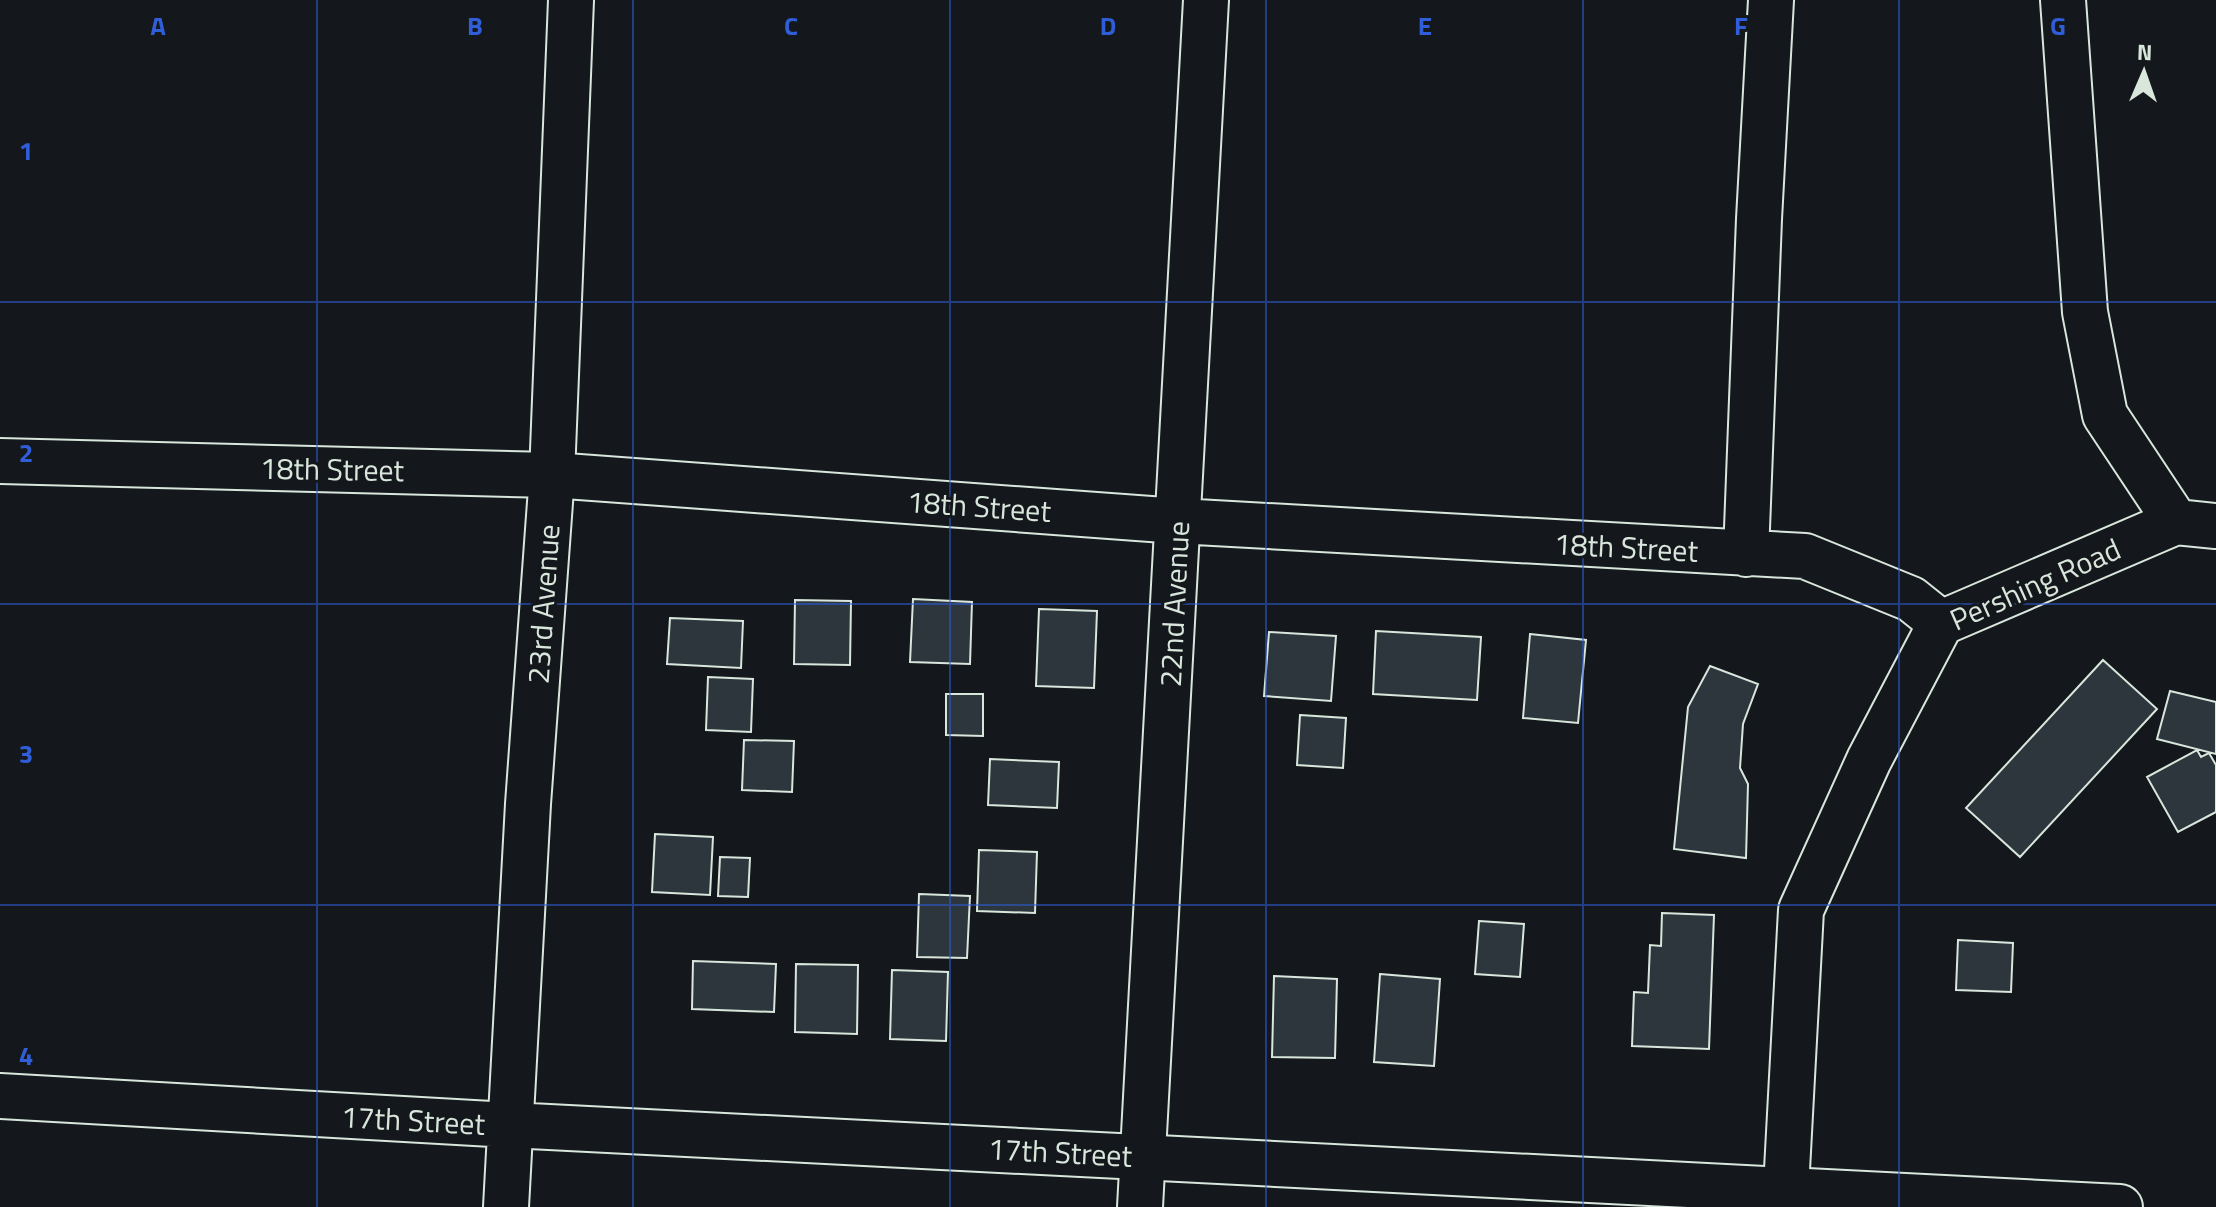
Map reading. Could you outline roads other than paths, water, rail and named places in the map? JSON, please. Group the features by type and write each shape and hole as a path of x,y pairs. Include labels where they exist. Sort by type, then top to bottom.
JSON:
{"street":[{"name":"23rd Avenue","path":"506,1207 528,804 552,475 571,0"},
{"name":"22nd Avenue","path":"1140,1207 1206,0"},
{"path":"1746,554 1771,0"},
{"name":"Pershing Road","path":"1785,1198 1801,910 1869,760 1941,623 2196,524 2105,415 2085,312 2063,0"},
{"name":"18th Street","path":"0,461 552,475 1178,521 1805,556 1911,599 1941,623"},
{"name":"17th Street","path":"0,1096 1143,1156 1785,1198 2120,1207"}]}
